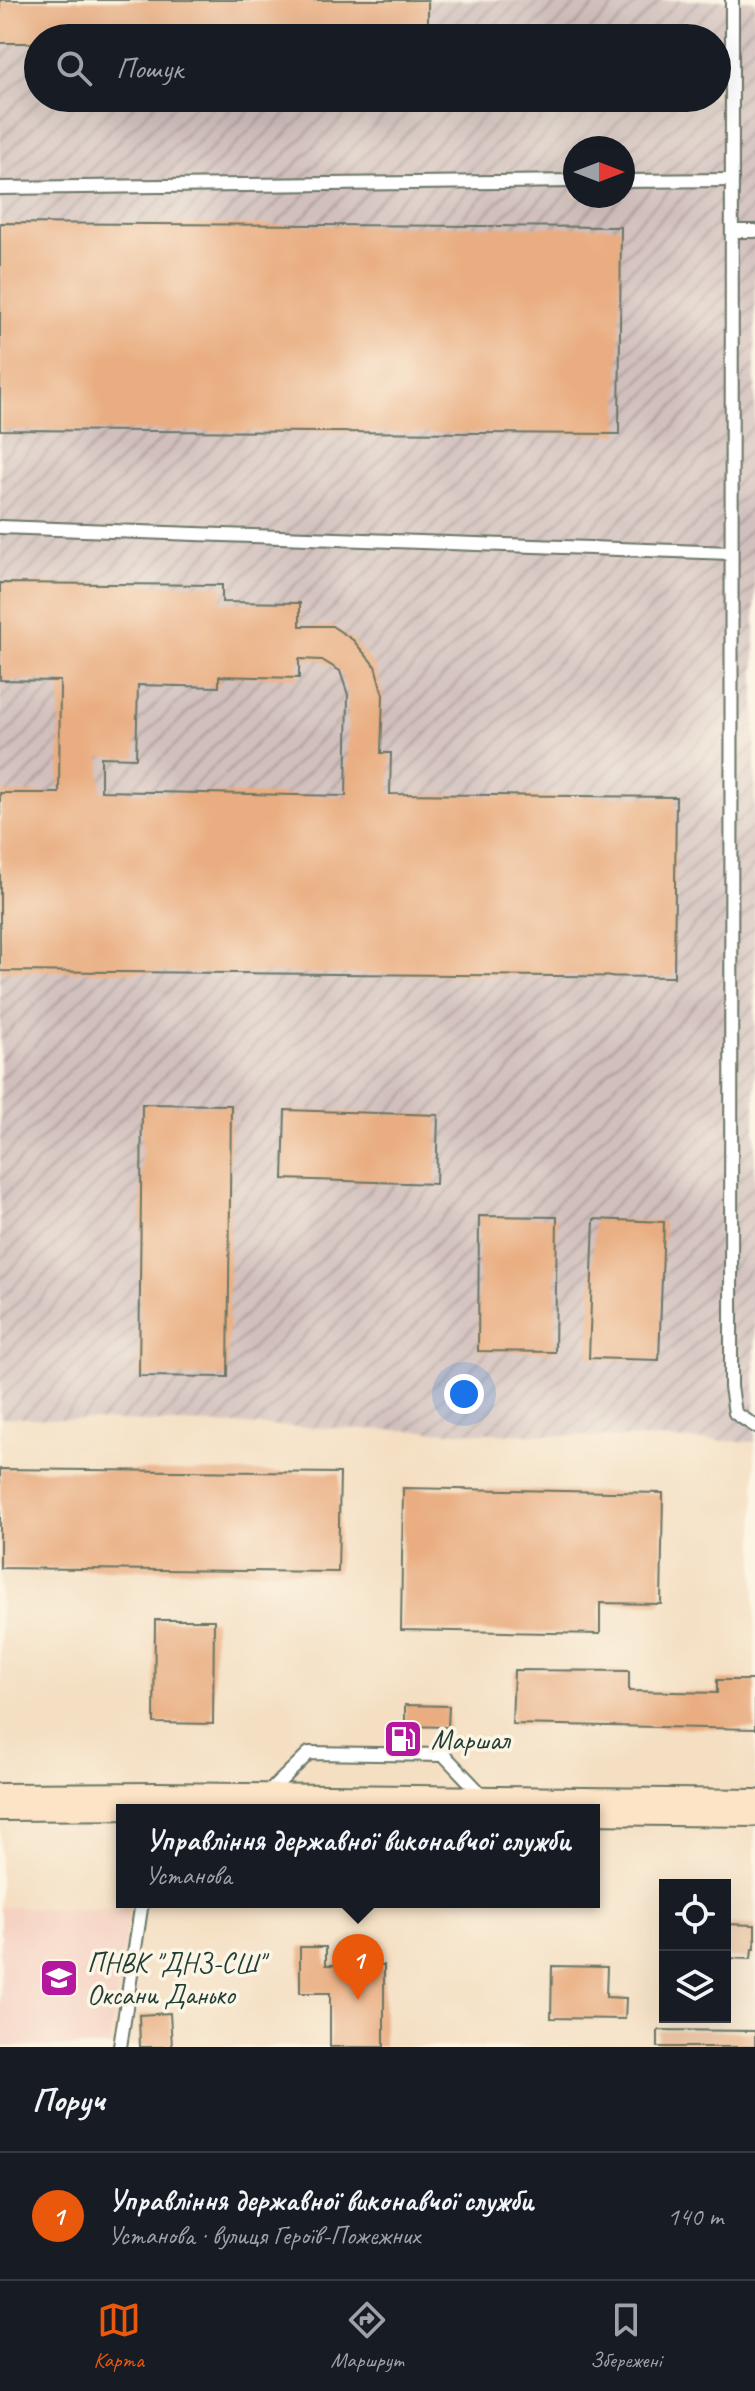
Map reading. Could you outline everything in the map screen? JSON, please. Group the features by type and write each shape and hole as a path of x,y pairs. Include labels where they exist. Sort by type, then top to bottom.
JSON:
{"street":[{"path":"0,1802 116,1804"},
{"path":"191,1804 414,1804"},
{"path":"600,1806 755,1808"}],"lane":[{"path":"732,0 731,1387 735,1413 755,1426"},
{"path":"635,181 732,180"},
{"path":"0,188 563,181"},
{"path":"732,231 755,231"},
{"path":"0,527 731,553"},
{"path":"259,1802 309,1753 444,1755 491,1804"},
{"path":"120,2047 141,1908"}],"shaded area":[{"path":"0,0 755,0 755,1442 0,1417"},
{"name":"ПНВК \"ДНЗ-СШ\" Оксани Данько","path":"0,1907 129,1909 109,2047 0,2047"}],"building":[{"path":"0,0 428,0 428,24 24,24 24,43 0,43"},
{"path":"0,223 621,227 619,434 0,430"},
{"path":"0,583 222,585 222,602 300,603 300,626 332,626 353,640 375,666 383,695 381,753 391,753 390,794 676,797 674,977 0,971 0,793 59,793 60,681 0,680","holes":["299,659 322,660 340,671 348,695 346,796 101,791 101,757 136,758 138,685 219,687 219,676 299,678"]},
{"path":"142,1104 231,1105 228,1377 139,1376"},
{"path":"285,1110 438,1115 436,1184 283,1179"},
{"path":"479,1216 557,1217 555,1352 478,1351"},
{"path":"594,1219 664,1222 659,1360 589,1358"},
{"path":"0,1469 340,1473 338,1572 0,1568"},
{"path":"403,1488 663,1493 661,1604 600,1603 600,1634 401,1630"},
{"path":"155,1620 214,1620 213,1724 154,1723"},
{"path":"514,1670 629,1671 629,1691 717,1693 717,1680 755,1680 755,1729 512,1724"},
{"path":"405,1705 449,1706 448,1727 405,1726"},
{"path":"731,1924 755,1925 755,1949 752,1949 751,1959 731,1958"},
{"path":"300,1947 326,1947 326,1965 384,1965 384,2047 330,2047 330,1993 300,1993"},
{"path":"552,1966 607,1967 606,1997 626,1998 625,2019 551,2018"},
{"path":"170,2013 172,2047 140,2047 139,2015"},
{"path":"658,2030 755,2031 755,2047 658,2047"}],"place":[{"name":"Маршал","path":"403,1739"},
{"name":"ПНВК \"ДНЗ-СШ\" Оксани Данько","path":"59,1978"},
{"name":"Управління державної виконавчої служби","path":"358,2000"}]}
